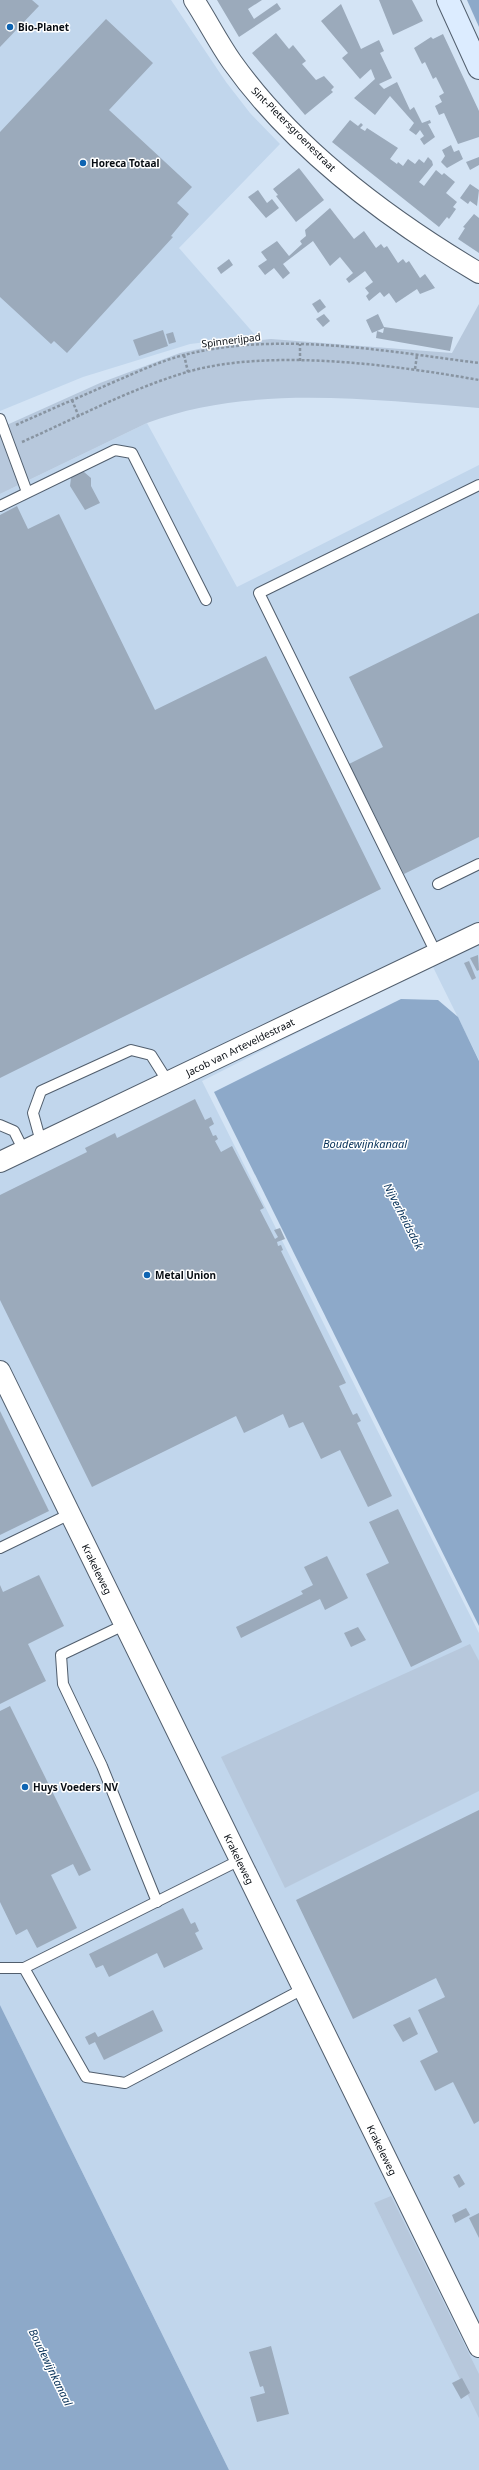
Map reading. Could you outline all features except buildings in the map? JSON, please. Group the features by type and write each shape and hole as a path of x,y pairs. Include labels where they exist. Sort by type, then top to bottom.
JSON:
{"main road":[{"path":"448,0 479,68"}],"street":[{"name":"Sint-Pietersgroenestraat","path":"194,0 240,72 264,101 316,154 365,197 434,246 479,273"},
{"name":"Jacob van Arteveldestraat","path":"0,1162 479,933"},
{"name":"Krakeleweg","path":"0,1371 479,2347"}],"lane":[{"path":"0,419 27,492"},
{"path":"0,506 115,450 132,453 206,600"},
{"path":"436,953 259,593 479,485"},
{"path":"438,884 479,864"},
{"path":"32,1146 34,1113 41,1091 131,1050 151,1056 168,1082"},
{"path":"0,1125 14,1131 32,1146"},
{"path":"0,1548 70,1514"},
{"path":"124,1625 60,1655 64,1684 102,1766 157,1902"},
{"path":"0,1968 24,1968 240,1860"},
{"path":"24,1968 86,2077 125,2083 303,1989"}],"path":[{"name":"Spinnerijpad","path":"4,430 72,400 184,355 270,343 300,344 417,355 479,363"},
{"path":"300,344 300,361"},
{"path":"184,355 188,372"},
{"path":"415,369 417,355"},
{"path":"10,447 141,389 188,372 236,364 300,361 415,369 479,380"},
{"path":"72,400 79,417"}],"shaded area":[{"path":"0,0 171,0 226,82 250,113 280,144 179,248 256,336 190,344 83,377 0,411"},
{"path":"479,304 479,408 396,401 311,398 269,399 227,403 186,411 147,423 0,494 0,428 100,383 180,353 222,344 271,339 452,353"},
{"path":"147,423 237,587 479,465 479,1060 432,965 202,1081 479,1633 479,2470 229,2470 0,2005 0,494"},
{"path":"470,1644 479,1661 479,1791 285,1888 221,1757"},
{"path":"391,2196 479,2374 479,2418 374,2203"}],"water":[{"path":"467,0 479,0 479,27"},
{"name":"Boudewijnkanaal","path":"401,999 438,1000 458,1017 479,1061 479,1626 214,1092"},
{"name":"Boudewijnkanaal","path":"0,2005 31,2068 229,2470 0,2470"}],"place":[{"name":"Bio-Planet","path":"10,27"},
{"name":"Horeca Totaal","path":"83,163"},
{"name":"Metal Union","path":"147,1275"},
{"name":"Huys Voeders NV","path":"25,1787"}],"water label":[{"name":"Nijverheidsdok","path":"404,1216"}]}
